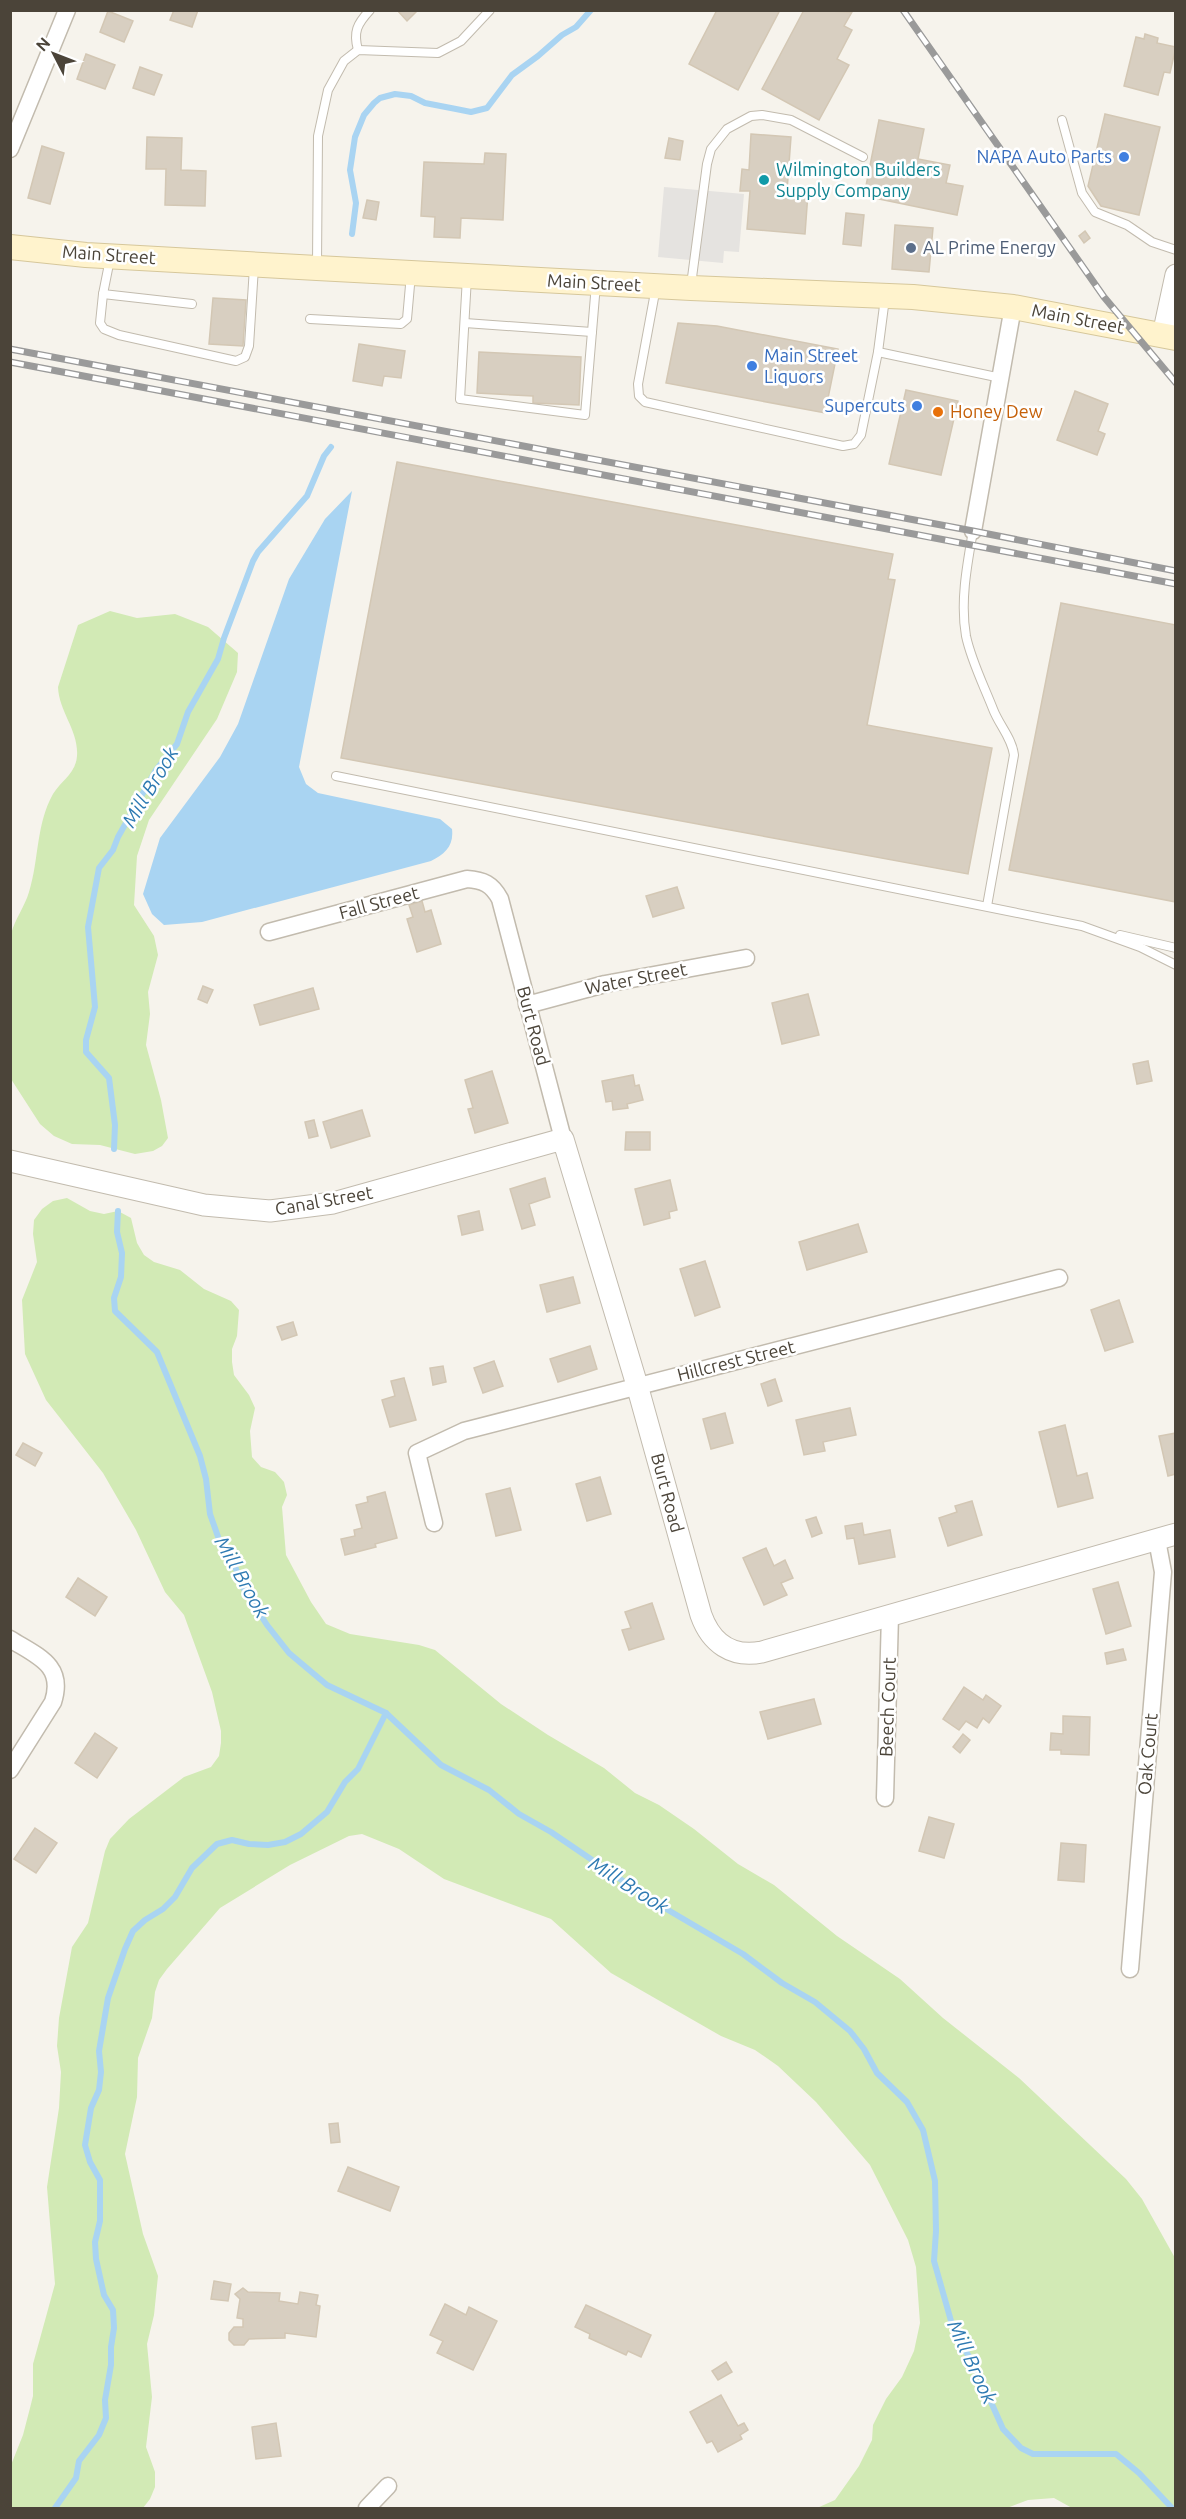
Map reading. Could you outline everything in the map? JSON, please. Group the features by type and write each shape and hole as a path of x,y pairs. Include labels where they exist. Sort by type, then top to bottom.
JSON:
{"main road":[{"name":"Main Street","path":"10,248 254,265 886,296 1013,307 1169,336"}],"street":[{"path":"10,150 14,131 67,10"},
{"path":"1169,336 1176,275"},
{"path":"973,531 1013,307"},
{"name":"Fall Street","path":"269,932 467,879 488,883"},
{"name":"Burt Road","path":"488,883 500,899 563,1138 638,1384 695,1597 704,1623 717,1641 732,1651 750,1654 1167,1537"},
{"name":"Water Street","path":"527,1005 605,984 747,958"},
{"name":"Canal Street","path":"10,1161 204,1205 270,1211 333,1203 563,1138"},
{"name":"Hillcrest Street","path":"434,1523 417,1453 464,1431 638,1384 1059,1278"},
{"name":"Oak Court","path":"1130,1969 1167,1537"},
{"name":"Beech Court","path":"885,1798 890,1615"},
{"path":"10,1639 45,1661 53,1669 57,1690 53,1702 10,1770"},
{"path":"367,2508 388,2486"}],"lane":[{"path":"358,51 355,39 356,27 370,10"},
{"path":"317,268 318,136 328,90 344,61 358,51 438,53 461,40 490,10"},
{"path":"691,288 706,164 711,149 727,129 751,116 782,117 863,158"},
{"path":"1062,120 1082,193 1095,212 1127,225 1152,242 1176,250"},
{"path":"111,256 100,323 104,329 129,337 236,361 245,357 249,346 254,265"},
{"path":"310,319 401,324 407,319 411,273"},
{"path":"467,276 460,399 585,415 596,283"},
{"path":"656,286 638,388 642,399 652,405 843,446 851,446 861,435 878,352 886,296"},
{"path":"103,294 192,304"},
{"path":"465,322 592,332"},
{"path":"878,352 1002,378"},
{"path":"973,531 966,572 964,620 967,638 994,711 1011,742 1014,755 987,906"},
{"path":"336,776 987,906 1176,948"},
{"path":"1082,926 1140,947 1176,965"}],"green space":[{"path":"110,611 137,618 175,614 208,627 238,653 237,672 217,719 149,820 137,856 134,905 154,936 158,955 148,992 150,1014 146,1045 161,1100 168,1138 162,1146 153,1151 135,1154 100,1145 72,1144 54,1136 40,1124 11,1079 11,934 29,892 47,806 56,789 74,767 77,756 75,738 59,696 58,687 78,625"},
{"path":"67,1198 90,1211 104,1214 118,1211 131,1218 137,1243 144,1255 154,1262 180,1270 204,1289 231,1301 239,1310 232,1362 234,1375 249,1395 255,1408 250,1431 252,1457 261,1467 275,1472 284,1482 287,1495 282,1507 286,1555 311,1602 326,1624 350,1634 419,1645 435,1650 501,1704 604,1768 635,1793 659,1805 694,1829 738,1864 774,1885 837,1936 900,1979 943,2018 1019,2078 1126,2179 1142,2199 1175,2258 1175,2508 1072,2508 1054,2498 1028,2500 1007,2508 817,2508 835,2500 859,2466 872,2440 873,2425 886,2399 902,2377 914,2351 920,2323 916,2267 908,2240 870,2165 816,2102 778,2066 755,2050 721,2036 611,1973 551,1919 444,1879 399,1849 362,1834 349,1836 290,1865 220,1908 167,1969 159,1980 155,1992 152,2018 138,2058 137,2097 125,2154 143,2234 158,2276 154,2315 147,2344 152,2397 146,2447 155,2472 155,2487 150,2499 143,2508 11,2508 11,2465 23,2435 33,2396 33,2364 55,2284 47,2187 59,2108 61,2072 57,2046 59,2018 72,1947 88,1923 110,1839 129,1819 184,1777 211,1767 219,1756 221,1743 221,1731 212,1692 184,1615 165,1592 136,1530 103,1473 46,1400 25,1354 22,1300 37,1262 33,1234 34,1220 42,1209 53,1201"}],"shaded area":[{"path":"664,187 744,194 739,252 724,251 723,263 658,257"}],"water":[{"path":"352,491 299,767 306,784 318,793 440,819 452,829 450,845 431,861 202,922 164,925 152,914 143,894 160,838 220,757 238,724 289,579 325,519"}],"building":[{"path":"174,10 198,10 192,27 170,20"},
{"path":"397,10 418,10 407,21"},
{"path":"717,10 780,10 738,90 689,64"},
{"path":"804,10 852,12 844,26 852,30 837,59 849,65 819,120 762,89"},
{"path":"108,11 133,21 124,42 100,32"},
{"path":"1145,34 1158,38 1157,43 1176,47 1170,73 1164,72 1158,95 1124,86 1136,37 1144,39"},
{"path":"86,54 115,65 105,89 77,79"},
{"path":"140,67 162,75 154,95 133,88"},
{"name":"NAPA Auto Parts","path":"1105,114 1160,127 1139,215 1101,206 1088,186"},
{"path":"879,120 924,129 918,159 950,165 946,183 963,186 957,215 864,196"},
{"name":"Wilmington Builders Supply Company","path":"751,134 791,137 787,191 808,193 805,234 747,229 750,191 740,191 742,169 749,170"},
{"path":"147,137 182,138 181,170 206,171 205,206 165,205 166,169 146,169"},
{"path":"669,138 683,141 680,160 665,158"},
{"path":"42,146 64,153 50,204 28,198"},
{"path":"485,153 506,154 503,220 461,218 460,238 434,237 435,217 421,216 424,162 484,164"},
{"path":"367,200 379,202 376,220 363,218"},
{"path":"846,213 864,215 861,246 843,244"},
{"path":"895,225 933,228 929,272 892,269"},
{"path":"1085,231 1090,238 1084,243 1079,236"},
{"path":"213,298 246,300 243,346 209,344"},
{"name":"Main Street Liquors","path":"678,323 717,326 838,349 825,413 666,383"},
{"path":"359,344 405,351 401,378 384,376 382,386 353,381"},
{"path":"479,352 581,357 579,405 533,403 533,396 477,393"},
{"path":"906,390 958,401 941,475 889,464"},
{"path":"1075,391 1108,404 1098,431 1105,434 1097,455 1057,440"},
{"path":"397,462 893,554 888,579 895,580 867,725 992,748 968,874 341,758"},
{"path":"1061,603 1176,625 1176,902 1009,870"},
{"path":"677,887 684,908 653,917 646,896"},
{"path":"422,901 425,912 431,910 441,944 417,952 407,919 413,917 409,905"},
{"path":"203,986 213,990 207,1003 198,999"},
{"path":"313,988 319,1009 260,1025 254,1005"},
{"path":"808,994 819,1035 782,1044 772,1003"},
{"path":"1148,1061 1152,1081 1137,1084 1133,1064"},
{"path":"492,1071 508,1123 475,1133 468,1109 473,1108 465,1080"},
{"path":"633,1075 635,1086 639,1085 643,1100 627,1104 628,1108 613,1110 612,1101 606,1102 602,1081"},
{"path":"362,1110 370,1136 331,1148 323,1122"},
{"path":"314,1120 318,1136 309,1138 305,1122"},
{"path":"626,1132 650,1132 650,1150 625,1150"},
{"path":"545,1178 550,1197 529,1204 535,1225 522,1229 510,1189"},
{"path":"670,1180 677,1210 669,1212 670,1218 644,1225 635,1189"},
{"path":"479,1211 483,1230 462,1235 458,1216"},
{"path":"858,1224 867,1252 807,1270 799,1242"},
{"path":"705,1261 720,1307 695,1316 680,1269"},
{"path":"573,1277 580,1303 547,1312 540,1285"},
{"path":"1119,1300 1133,1342 1105,1351 1091,1310"},
{"path":"293,1322 297,1335 282,1340 277,1327"},
{"path":"590,1346 597,1369 558,1382 550,1359"},
{"path":"494,1361 503,1386 483,1393 474,1368"},
{"path":"443,1366 446,1382 433,1385 430,1368"},
{"path":"404,1378 416,1420 390,1427 382,1400 395,1396 391,1381"},
{"path":"775,1379 782,1401 768,1406 761,1384"},
{"path":"850,1408 856,1435 823,1442 825,1451 804,1455 796,1420"},
{"path":"725,1413 733,1443 711,1449 703,1419"},
{"path":"1065,1425 1077,1476 1087,1473 1093,1498 1058,1507 1039,1432"},
{"path":"1176,1433 1176,1474 1168,1476 1159,1436"},
{"path":"23,1443 42,1453 35,1466 16,1455"},
{"path":"600,1477 611,1514 587,1521 576,1484"},
{"path":"510,1488 521,1530 496,1536 486,1494"},
{"path":"385,1492 397,1538 375,1544 376,1547 345,1555 341,1539 355,1536 354,1530 362,1528 356,1505 368,1502 367,1497"},
{"path":"972,1501 982,1535 948,1546 939,1518 957,1512 955,1506"},
{"path":"816,1517 822,1533 812,1537 806,1520"},
{"path":"862,1523 864,1535 890,1530 895,1557 859,1564 854,1538 847,1539 845,1526"},
{"path":"766,1548 774,1566 785,1560 793,1578 781,1583 787,1595 764,1605 743,1558"},
{"path":"78,1578 107,1597 95,1616 66,1597"},
{"path":"1118,1582 1131,1626 1106,1634 1093,1589"},
{"path":"652,1603 664,1639 629,1650 622,1630 631,1628 625,1612"},
{"path":"1123,1649 1126,1660 1107,1664 1105,1653"},
{"path":"964,1687 983,1700 986,1695 1001,1706 989,1723 983,1718 977,1728 966,1721 959,1730 943,1719"},
{"path":"814,1699 821,1724 768,1739 760,1712"},
{"path":"1063,1716 1090,1717 1089,1755 1061,1754 1061,1750 1050,1750 1051,1733 1063,1734"},
{"path":"95,1733 117,1748 97,1778 75,1763"},
{"path":"963,1734 970,1740 960,1753 953,1747"},
{"path":"929,1817 954,1824 944,1858 919,1851"},
{"path":"35,1828 57,1843 36,1873 14,1859"},
{"path":"1061,1843 1086,1845 1084,1882 1058,1880"},
{"path":"338,2123 340,2142 331,2143 329,2124"},
{"path":"348,2167 399,2187 390,2211 338,2191"},
{"path":"214,2281 231,2284 228,2301 211,2299"},
{"path":"243,2288 248,2292 280,2293 279,2301 298,2304 300,2292 318,2295 316,2305 320,2306 316,2337 285,2333 285,2338 249,2339 244,2345 234,2345 229,2340 229,2333 234,2327 243,2327 243,2319 237,2318 240,2299 235,2294"},
{"path":"445,2304 466,2315 469,2307 497,2321 473,2370 437,2353 443,2341 430,2335"},
{"path":"586,2305 651,2335 641,2357 628,2351 626,2355 589,2338 590,2334 575,2327"},
{"path":"726,2362 732,2372 718,2380 712,2371"},
{"path":"721,2395 738,2426 744,2423 748,2430 740,2435 742,2439 718,2452 712,2441 707,2443 690,2412"},
{"path":"276,2423 281,2456 256,2459 252,2427"}],"waterway":[{"name":"Mill Brook","path":"352,234 356,203 350,170 355,137 364,115 374,103 380,98 395,94 411,96 425,103 471,112 487,108 512,75 562,35 576,27 591,10"},
{"name":"Mill Brook","path":"114,1149 115,1125 109,1078 86,1052 86,1040 95,1007 88,927 99,868 113,850 156,770 177,744 188,712 218,659 253,561 258,552 307,496 324,456 331,447"},
{"name":"Mill Brook","path":"118,1211 117,1232 122,1253 121,1277 114,1298 115,1311 157,1352 200,1456 206,1479 210,1514 222,1548 236,1569 242,1586 267,1625 289,1653 327,1685 386,1713 441,1765 489,1790 519,1814 551,1832 651,1900 743,1954 782,1983 815,2002 850,2031 864,2049 877,2073 907,2102 923,2130 935,2181 934,2261 955,2335 974,2364 1003,2429 1021,2448 1033,2454 1116,2454 1139,2473 1172,2508"},
{"path":"55,2508 76,2478 79,2461 99,2435 106,2418 105,2400 111,2365 113,2310 104,2295 96,2259 95,2242 100,2221 100,2180 90,2162 85,2145 91,2108 99,2090 101,2072 99,2051 108,1998 125,1949 133,1931 175,1897 192,1868 217,1844 232,1840 268,1845 285,1842 301,1834 327,1812 345,1782 358,1769 386,1713"}],"railway":[{"path":"903,10 1104,297 1176,383"},
{"path":"10,349 1176,571"},
{"path":"10,362 1176,584"}],"place":[{"name":"NAPA Auto Parts","path":"1124,157"},
{"name":"Wilmington Builders Supply Company","path":"764,180"},
{"name":"AL Prime Energy","path":"911,248"},
{"name":"Main Street Liquors","path":"752,366"},
{"name":"Supercuts","path":"917,406"},
{"name":"Honey Dew","path":"938,412"}]}
